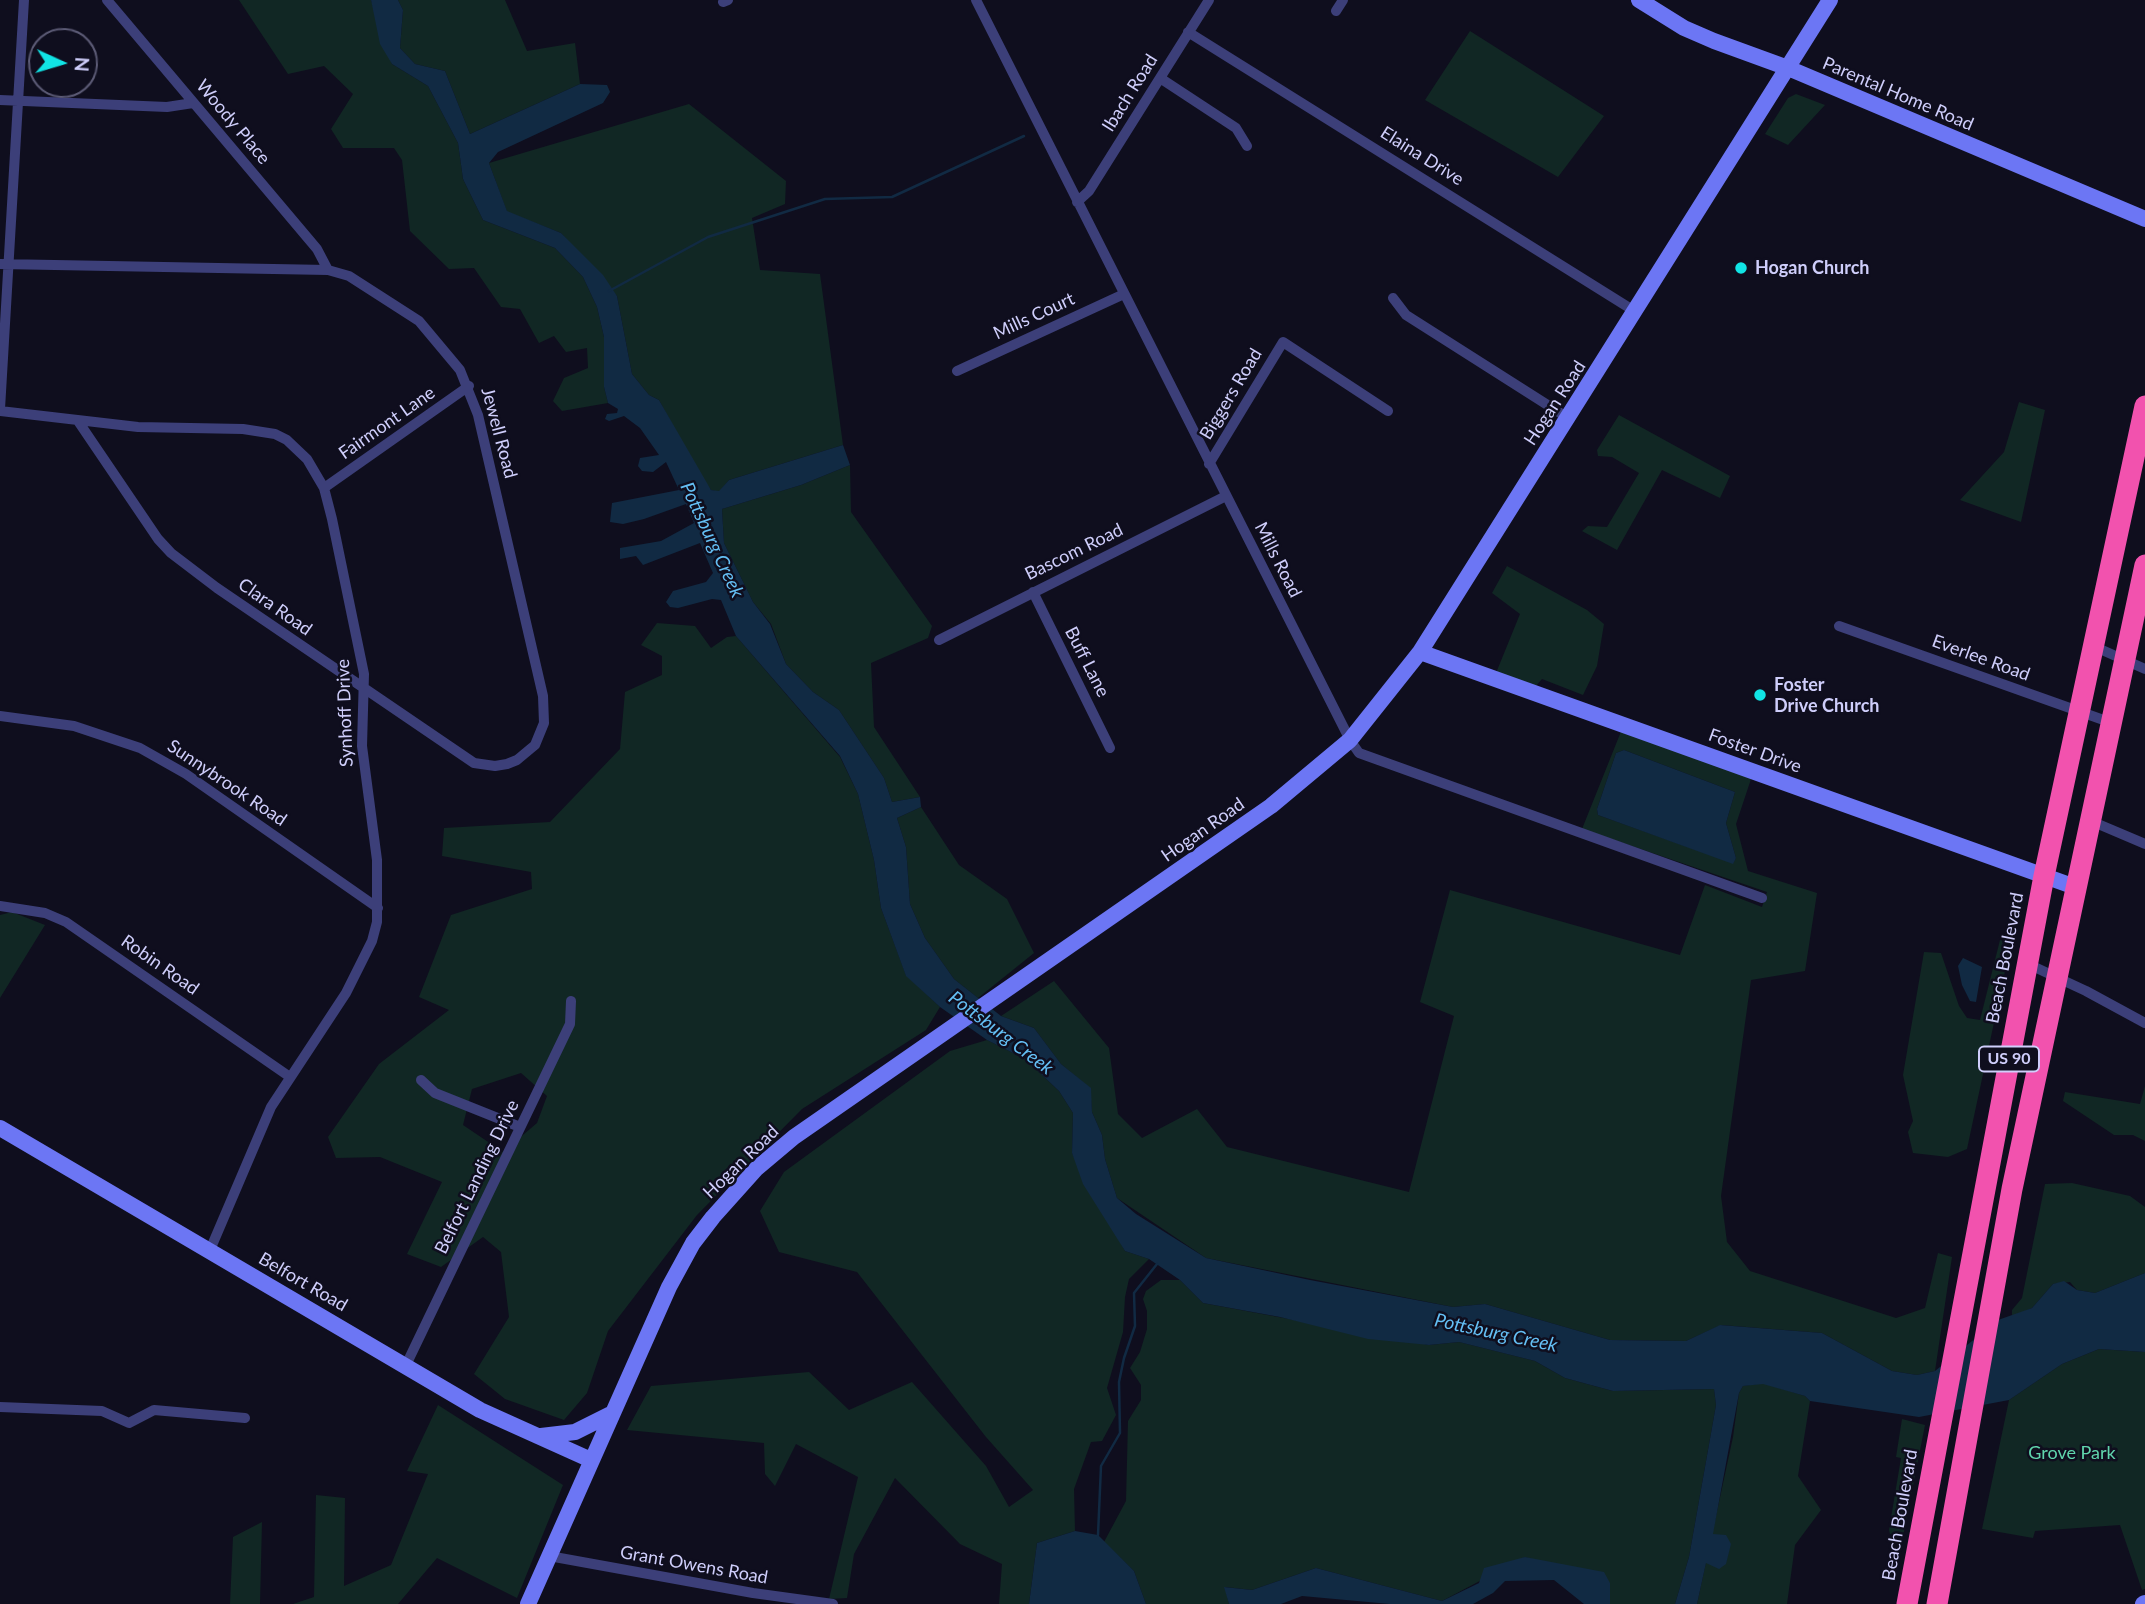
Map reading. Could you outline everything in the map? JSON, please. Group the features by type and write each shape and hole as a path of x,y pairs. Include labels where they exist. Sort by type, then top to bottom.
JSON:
{"highway":[{"name":"Beach Boulevard","path":"1907,1604 1984,1184 2023,1069 2028,964 2044,876 2145,406"},
{"name":"US 90","path":"1937,1604 2012,1189 2023,1069 2058,978 2145,565"}],"main road":[{"name":"Parental Home Road","path":"1639,0 1684,28 1788,68 2145,219"},
{"name":"Hogan Road","path":"528,1604 668,1287 693,1243 730,1197 794,1137 1272,806 1350,740 1420,652 1830,0"},
{"name":"Foster Drive","path":"1420,652 2078,888"},
{"name":"Belfort Road","path":"0,1128 480,1410 591,1460"},
{"path":"536,1437 575,1432 611,1414"}],"street":[{"path":"0,410 4,264 24,0"},
{"name":"Woody Place","path":"107,0 317,249 328,270"},
{"name":"Mills Road","path":"976,0 1209,464 1350,740 1359,752 1762,898"},
{"name":"Ibach Road","path":"1077,202 1089,191 1209,0"},
{"path":"1336,11 1343,0"},
{"name":"Elaina Drive","path":"1188,32 1636,312"},
{"path":"1160,78 1236,128 1247,146"},
{"path":"0,100 167,107 193,103"},
{"name":"Jewell Road","path":"4,264 328,270 349,276 419,321 444,348 469,386 543,696 544,723 535,745"},
{"name":"Mills Court","path":"957,371 1124,294"},
{"path":"1393,298 1406,315 1568,418"},
{"name":"Biggers Road","path":"1209,464 1283,342 1388,411"},
{"name":"Fairmont Lane","path":"324,488 469,386"},
{"name":"Synhoff Drive","path":"0,410 138,427 243,429 275,434 300,450 324,488 361,652 365,691 362,746 377,860 378,908 372,941 362,964 271,1107 210,1250"},
{"name":"Clara Road","path":"78,421 146,523 171,553 365,691 474,763 495,766 507,764 517,760 535,745"},
{"name":"Bascom Road","path":"939,640 1226,496"},
{"name":"Buff Lane","path":"1033,592 1110,747"},
{"name":"Everlee Road","path":"1839,626 2112,723"},
{"path":"2093,646 2145,669"},
{"name":"Sunnybrook Road","path":"0,716 74,726 141,748 186,774 378,908"},
{"path":"2091,821 2145,844"},
{"name":"Robin Road","path":"0,906 45,913 66,922 289,1077"},
{"path":"2028,964 2145,1023"},
{"name":"Belfort Landing Drive","path":"406,1366 570,1024 571,1001"},
{"path":"421,1080 435,1093 520,1127"},
{"path":"1984,1184 2012,1189"},
{"path":"0,1407 102,1411 129,1423 154,1410 246,1418"},
{"name":"Grant Owens Road","path":"549,1556 753,1593 833,1604"}],"green space":[{"path":"239,0 371,0 392,64 428,86 458,143 463,179 483,220 555,248 583,277 597,307 604,337 604,387 608,403 562,411 553,401 564,378 588,368 587,348 566,352 554,336 539,343 520,309 501,307 474,268 449,269 410,231 402,160 394,148 343,148 331,129 353,94 324,66 288,74"},
{"path":"398,0 505,0 527,51 575,43 580,84 470,134 445,71 415,64 400,48 403,10"},
{"path":"1470,31 1604,116 1558,177 1425,100"},
{"path":"1796,94 1825,105 1788,145 1765,134 1788,98"},
{"path":"689,104 786,181 785,204 752,218 760,270 820,274 843,445 729,480 719,492 711,490 701,477 659,400 649,395 632,374 617,296 561,233 507,212 489,163"},
{"path":"2019,402 2045,410 2021,522 1960,500 2004,452"},
{"path":"1619,415 1730,476 1720,498 1662,470 1617,550 1582,531 1588,526 1607,527 1639,473 1612,457 1598,456 1597,450"},
{"path":"850,465 851,512 932,626 928,638 871,663 874,727 920,797 892,802 884,778 839,710 813,692 786,664 771,624 753,602 724,543 722,509 801,485"},
{"path":"1507,566 1587,610 1604,624 1597,666 1583,695 1542,679 1535,687 1496,673 1520,614 1492,593"},
{"path":"657,623 695,626 711,648 727,637 736,636 840,757 858,794 874,860 881,908 906,975 940,1007 926,1030 802,1109 697,1215 608,1331 587,1393 564,1420 505,1399 474,1374 509,1317 501,1252 483,1237 441,1267 407,1254 442,1182 380,1157 336,1158 328,1137 379,1064 449,1010 419,997 451,915 532,889 531,872 442,856 444,828 550,822 620,749 625,692 662,675 662,656 641,645","holes":["521,1073 547,1096 537,1123 503,1152 463,1125 472,1089"]},
{"path":"1622,729 1752,776 1736,824 1748,871 1817,893 1805,971 1751,980 1721,1196 1727,1242 1750,1271 1896,1318 1925,1308 1938,1253 1952,1257 1935,1371 1917,1375 1892,1371 1822,1333 1721,1325 1686,1341 1610,1340 1485,1304 1453,1307 1206,1258 1117,1198 1105,1159 1102,1135 1092,1112 1090,1088 1061,1064 1034,1028 1001,1016 1054,981 1109,1048 1118,1114 1142,1138 1197,1109 1227,1147 1409,1192 1454,1016 1420,1002 1450,890 1680,955 1705,885 1762,907 1767,892 1582,829","holes":["1624,750 1735,792 1726,823 1736,858 1733,863 1598,815 1597,809 1616,753"]},
{"path":"921,807 959,865 1007,899 1034,953 978,998 954,979 925,938 910,904 906,847 897,818"},
{"path":"12,912 45,925 0,998 0,915"},
{"path":"2000,940 2011,943 1967,1149 1948,1157 1913,1153 1908,1132 1913,1121 1903,1075 1924,952 1941,953 1959,1006 1967,1018 1980,1020"},
{"path":"987,1040 1025,1059 1059,1091 1073,1113 1072,1153 1125,1251 1149,1259 1129,1279 1125,1297 1123,1332 1107,1388 1116,1415 1102,1441 1091,1442 1074,1489 1075,1531 1037,1543 1029,1604 999,1604 1002,1564 960,1544 895,1478 854,1554 847,1598 829,1599 858,1477 796,1444 775,1486 765,1474 764,1443 627,1430 651,1386 809,1372 849,1410 912,1382 986,1466 1009,1507 1033,1490 986,1437 857,1272 779,1252 760,1211 784,1172 950,1051"},
{"path":"2145,1086 2145,1141 2133,1135 2114,1135 2063,1101 2065,1092 2140,1104"},
{"path":"2072,1183 2130,1196 2145,1207 2145,1273 2095,1293 2077,1290 2070,1282 2053,1284 2032,1308 2012,1317 2012,1310 2022,1298 2045,1184"},
{"path":"1161,1280 1180,1280 1203,1303 1429,1345 1459,1342 1535,1361 1565,1378 1613,1391 1714,1389 1716,1405 1689,1557 1675,1604 1610,1604 1609,1583 1525,1557 1442,1601 1316,1568 1252,1590 1225,1587 1229,1604 1146,1604 1134,1571 1104,1542 1126,1501 1128,1421 1141,1400 1141,1385 1130,1368 1140,1352 1147,1329 1147,1311 1143,1299 1146,1291"},
{"name":"Grove Park","path":"2099,1349 2145,1352 2145,1589 2142,1590 2120,1525 2035,1531 2033,1538 1982,1529 2009,1400 2062,1364"},
{"path":"1763,1383 1805,1396 1810,1401 1798,1476 1821,1510 1795,1545 1787,1604 1697,1604 1733,1437 1739,1393 1743,1386"},
{"path":"438,1405 563,1485 517,1598 437,1558 398,1604 293,1604 314,1597 316,1495 345,1498 344,1586 391,1565 428,1474 407,1471"},
{"path":"1902,1419 1925,1425 1903,1537 1890,1534 1889,1530 1901,1458 1896,1457"},
{"path":"262,1522 260,1604 230,1604 233,1537"}],"water":[{"name":"Pottsburg Creek","path":"371,0 398,0 403,10 400,48 415,64 445,71 470,134 580,84 607,85 610,92 603,103 498,152 489,163 507,211 561,233 603,275 617,296 632,374 649,395 659,400 711,490 719,491 729,480 843,445 850,465 801,485 722,509 724,543 753,602 770,624 786,664 813,692 839,710 884,778 892,802 920,797 921,807 897,818 906,847 910,904 925,938 954,979 1001,1016 1034,1028 1061,1064 1091,1088 1092,1112 1102,1135 1105,1159 1117,1198 1136,1214 1206,1258 1310,1280 1453,1307 1485,1304 1610,1340 1686,1341 1720,1325 1822,1333 1892,1371 1917,1375 1935,1371 1998,1320 2032,1308 2053,1284 2064,1281 2077,1290 2095,1293 2145,1273 2145,1352 2099,1349 2062,1364 2009,1400 1919,1417 1810,1401 1805,1396 1763,1384 1743,1386 1739,1393 1713,1534 1726,1535 1731,1544 1726,1564 1719,1569 1706,1563 1697,1604 1675,1604 1689,1557 1716,1405 1714,1389 1613,1391 1565,1378 1535,1361 1459,1342 1429,1345 1368,1339 1280,1317 1203,1303 1180,1280 1149,1259 1125,1251 1083,1184 1072,1153 1073,1113 1059,1091 1025,1059 987,1040 940,1007 906,976 881,908 874,860 858,794 840,756 736,636 721,600 712,599 678,608 670,607 666,602 673,591 706,582 713,573 700,543 643,565 636,556 620,559 620,548 661,541 694,523 686,504 623,524 610,522 612,503 679,490 666,462 653,472 642,471 638,466 640,458 659,455 640,428 624,416 609,421 605,419 607,414 617,413 618,409 608,403 604,387 604,337 597,307 583,277 555,248 483,220 463,179 458,143 428,86 392,64 380,44"},
{"path":"1624,750 1735,792 1726,823 1736,858 1733,864 1598,815 1597,809 1616,753"},
{"path":"1963,958 1982,967 1976,1002 1970,1001 1962,985 1958,966"},
{"path":"1075,1531 1098,1535 1134,1571 1146,1604 1029,1604 1037,1543"},
{"path":"1525,1557 1604,1572 1610,1583 1610,1604 1584,1604 1554,1580 1505,1581 1493,1593 1473,1604 1390,1604 1302,1596 1281,1604 1229,1604 1224,1587 1252,1590 1316,1568 1442,1601 1479,1583 1484,1568"}],"waterway":[{"path":"609,291 708,237 825,199 892,197 1024,136"},
{"path":"1098,1535 1101,1466 1120,1433 1119,1382 1135,1326 1134,1293 1157,1264"}],"place":[{"name":"Hogan Church","path":"1741,268"},
{"name":"Foster Drive Church","path":"1760,695"}]}
